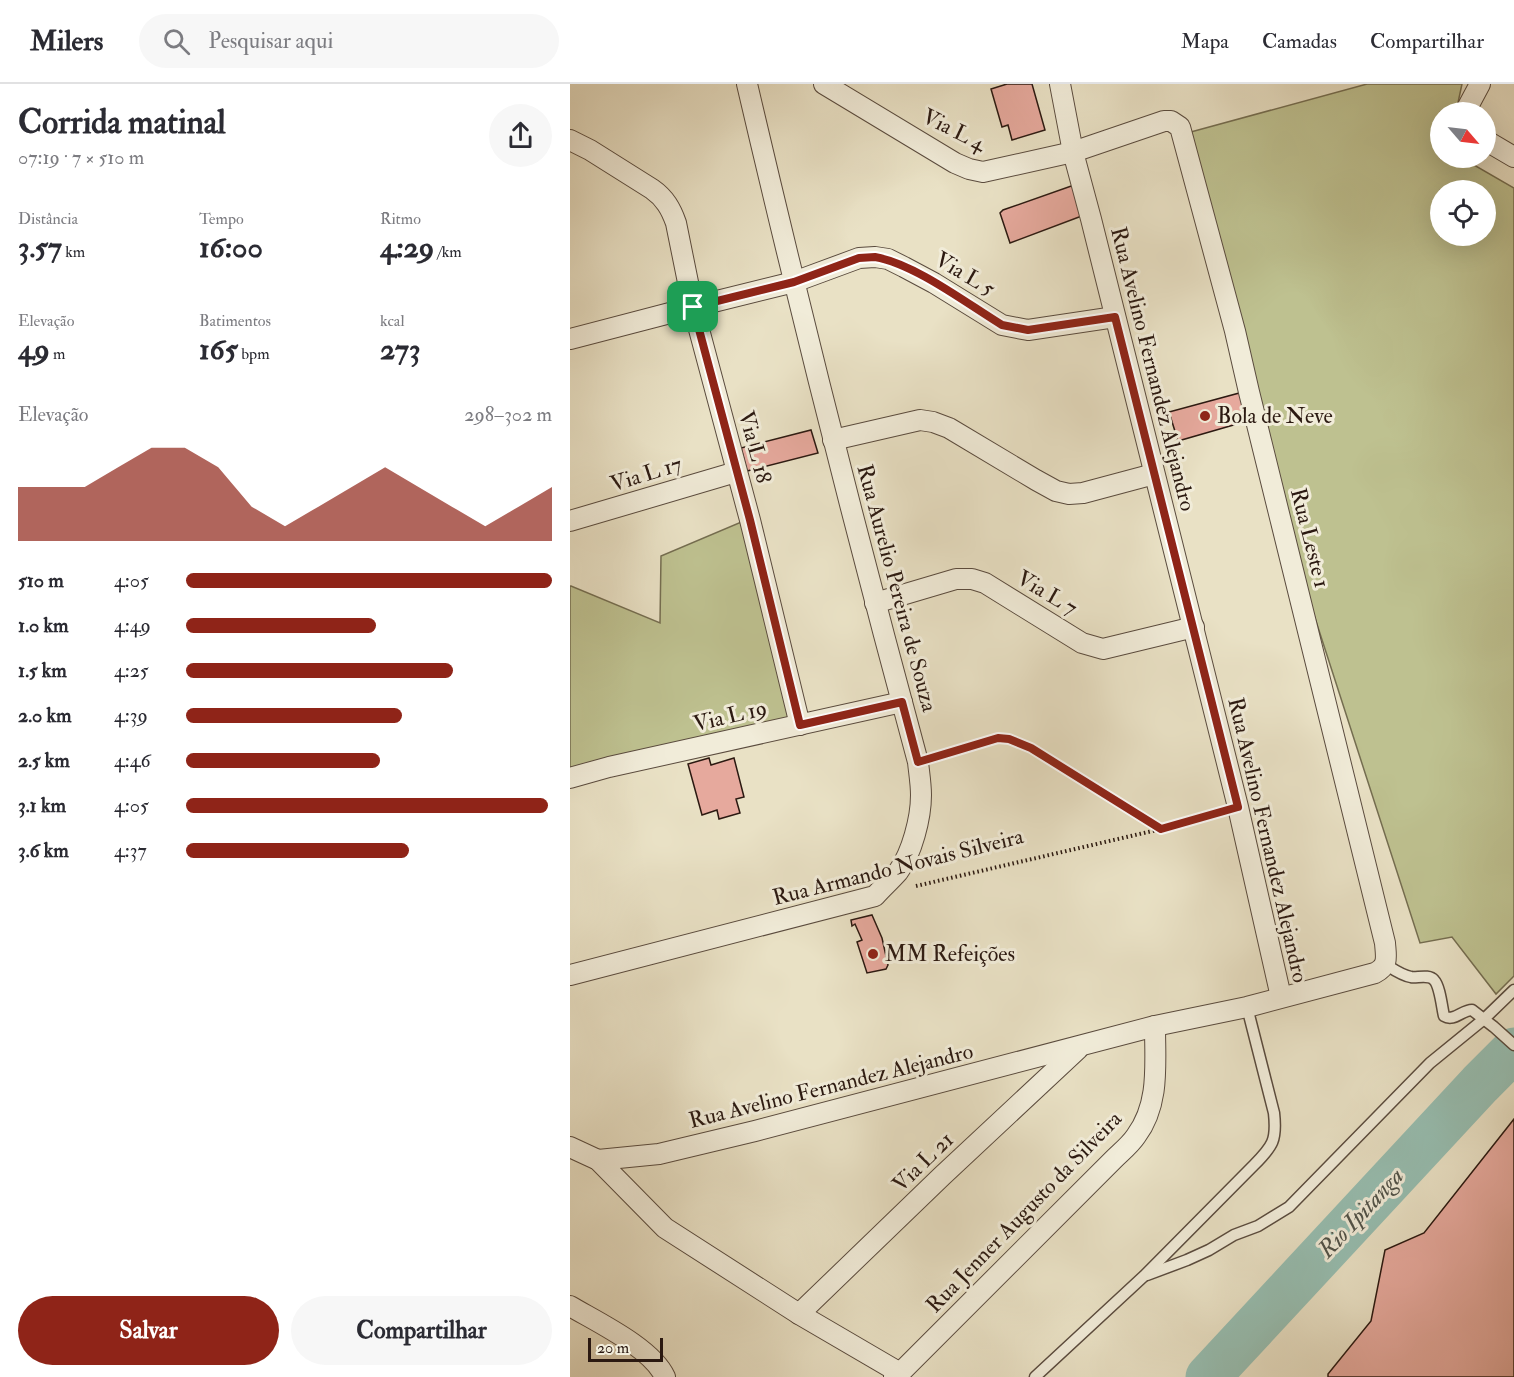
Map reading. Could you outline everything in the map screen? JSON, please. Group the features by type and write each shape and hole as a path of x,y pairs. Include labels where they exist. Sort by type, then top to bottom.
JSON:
{"street":[{"name":"Rua Aurelio Pereira de Souza","path":"747,84 833,440 918,762 921,795 914,837 898,871 875,896"},
{"name":"Via L 4","path":"824,84 955,163 969,169 983,172 1073,152"},
{"name":"Rua Avelino Fernandez Alejandro","path":"598,1160 659,1154 1155,1026 1247,1007 1281,997 1194,627 1073,152 1060,84"},
{"path":"1470,102 1480,84"},
{"name":"Rua Leste 1","path":"1073,152 1164,121 1171,121 1180,127 1267,461 1385,944 1385,964"},
{"name":"Via L 18","path":"570,140 590,150 662,196 672,212 693,307 750,520 800,725"},
{"path":"1496,146 1514,157"},
{"name":"Via L 5","path":"794,282 859,258 875,257 904,267 934,283 1002,325 1028,330 1115,317"},
{"path":"570,339 794,282"},
{"path":"833,440 920,420 949,428 1036,480 1069,494 1083,493 1154,474"},
{"name":"Via L 17","path":"570,521 736,472"},
{"name":"Via L 7","path":"875,603 956,579 972,579 985,583 1082,643 1103,649 1194,627"},
{"name":"Via L 19","path":"570,778 609,767 902,702"},
{"name":"Rua Armando Novais Silveira","path":"570,975 875,896"},
{"path":"1281,997 1375,973 1385,964"},
{"name":"Rua Jenner Augusto da Silveira","path":"897,1375 1136,1136 1148,1114 1155,1090 1155,1026"},
{"name":"Via L 21","path":"799,1314 1080,1047"},
{"path":"570,1147 598,1160 665,1228 897,1375"},
{"path":"570,1306 641,1349 654,1360 664,1377"}],"lane":[{"path":"1385,964 1406,976 1431,977 1438,990 1444,1016 1451,1018 1468,1010 1476,1012 1514,1045"},
{"path":"1144,1276 1209,1250 1258,1226 1289,1207 1430,1063 1484,1019 1514,990"},
{"path":"1035,1377 1144,1276 1254,1165 1273,1141 1276,1131 1274,1113 1247,1007"}],"path":[{"path":"918,762 998,738 1009,739 1031,748 1161,829"},
{"name":"Rua Armando Novais Silveira","path":"909,888 1161,829 1238,807"}],"green space":[{"path":"1367,84 1462,84 1458,102 1430,102 1430,168 1479,168 1514,188 1514,976 1496,994 1452,937 1420,943 1251,420 1176,136"},
{"path":"746,520 797,732 570,778 570,586 660,623 661,556"}],"building":[{"path":"1007,84 1032,84 1045,130 1012,140 1008,125 1002,127 991,89"},
{"path":"1077,184 1087,214 1010,243 1000,213 1003,210"},
{"path":"1243,392 1251,420 1178,441 1169,412"},
{"path":"811,430 818,453 747,471 741,448"},
{"path":"709,758 711,765 734,758 744,797 736,799 740,813 719,819 717,810 702,815 688,764"},
{"name":"MM Refeições","path":"872,915 882,938 888,965 886,969 867,973 857,942 862,940 855,924 852,926 851,920"},
{"path":"1514,1119 1514,1377 1328,1377 1328,1374 1371,1321 1385,1250 1424,1233"}],"waterway":[{"name":"Rio Ipitanga","path":"1208,1377 1514,1050"}],"place":[{"name":"Bola de Neve","path":"1205,416"},
{"name":"MM Refeições","path":"873,954"}],"route":[{"path":"875,257 904,267 1002,325 1010,327 1028,330 1115,317 1238,807 1161,829 1031,748 1009,739 998,738 918,762 902,702 800,725 750,520 693,307 794,282 859,258 875,257"}]}
